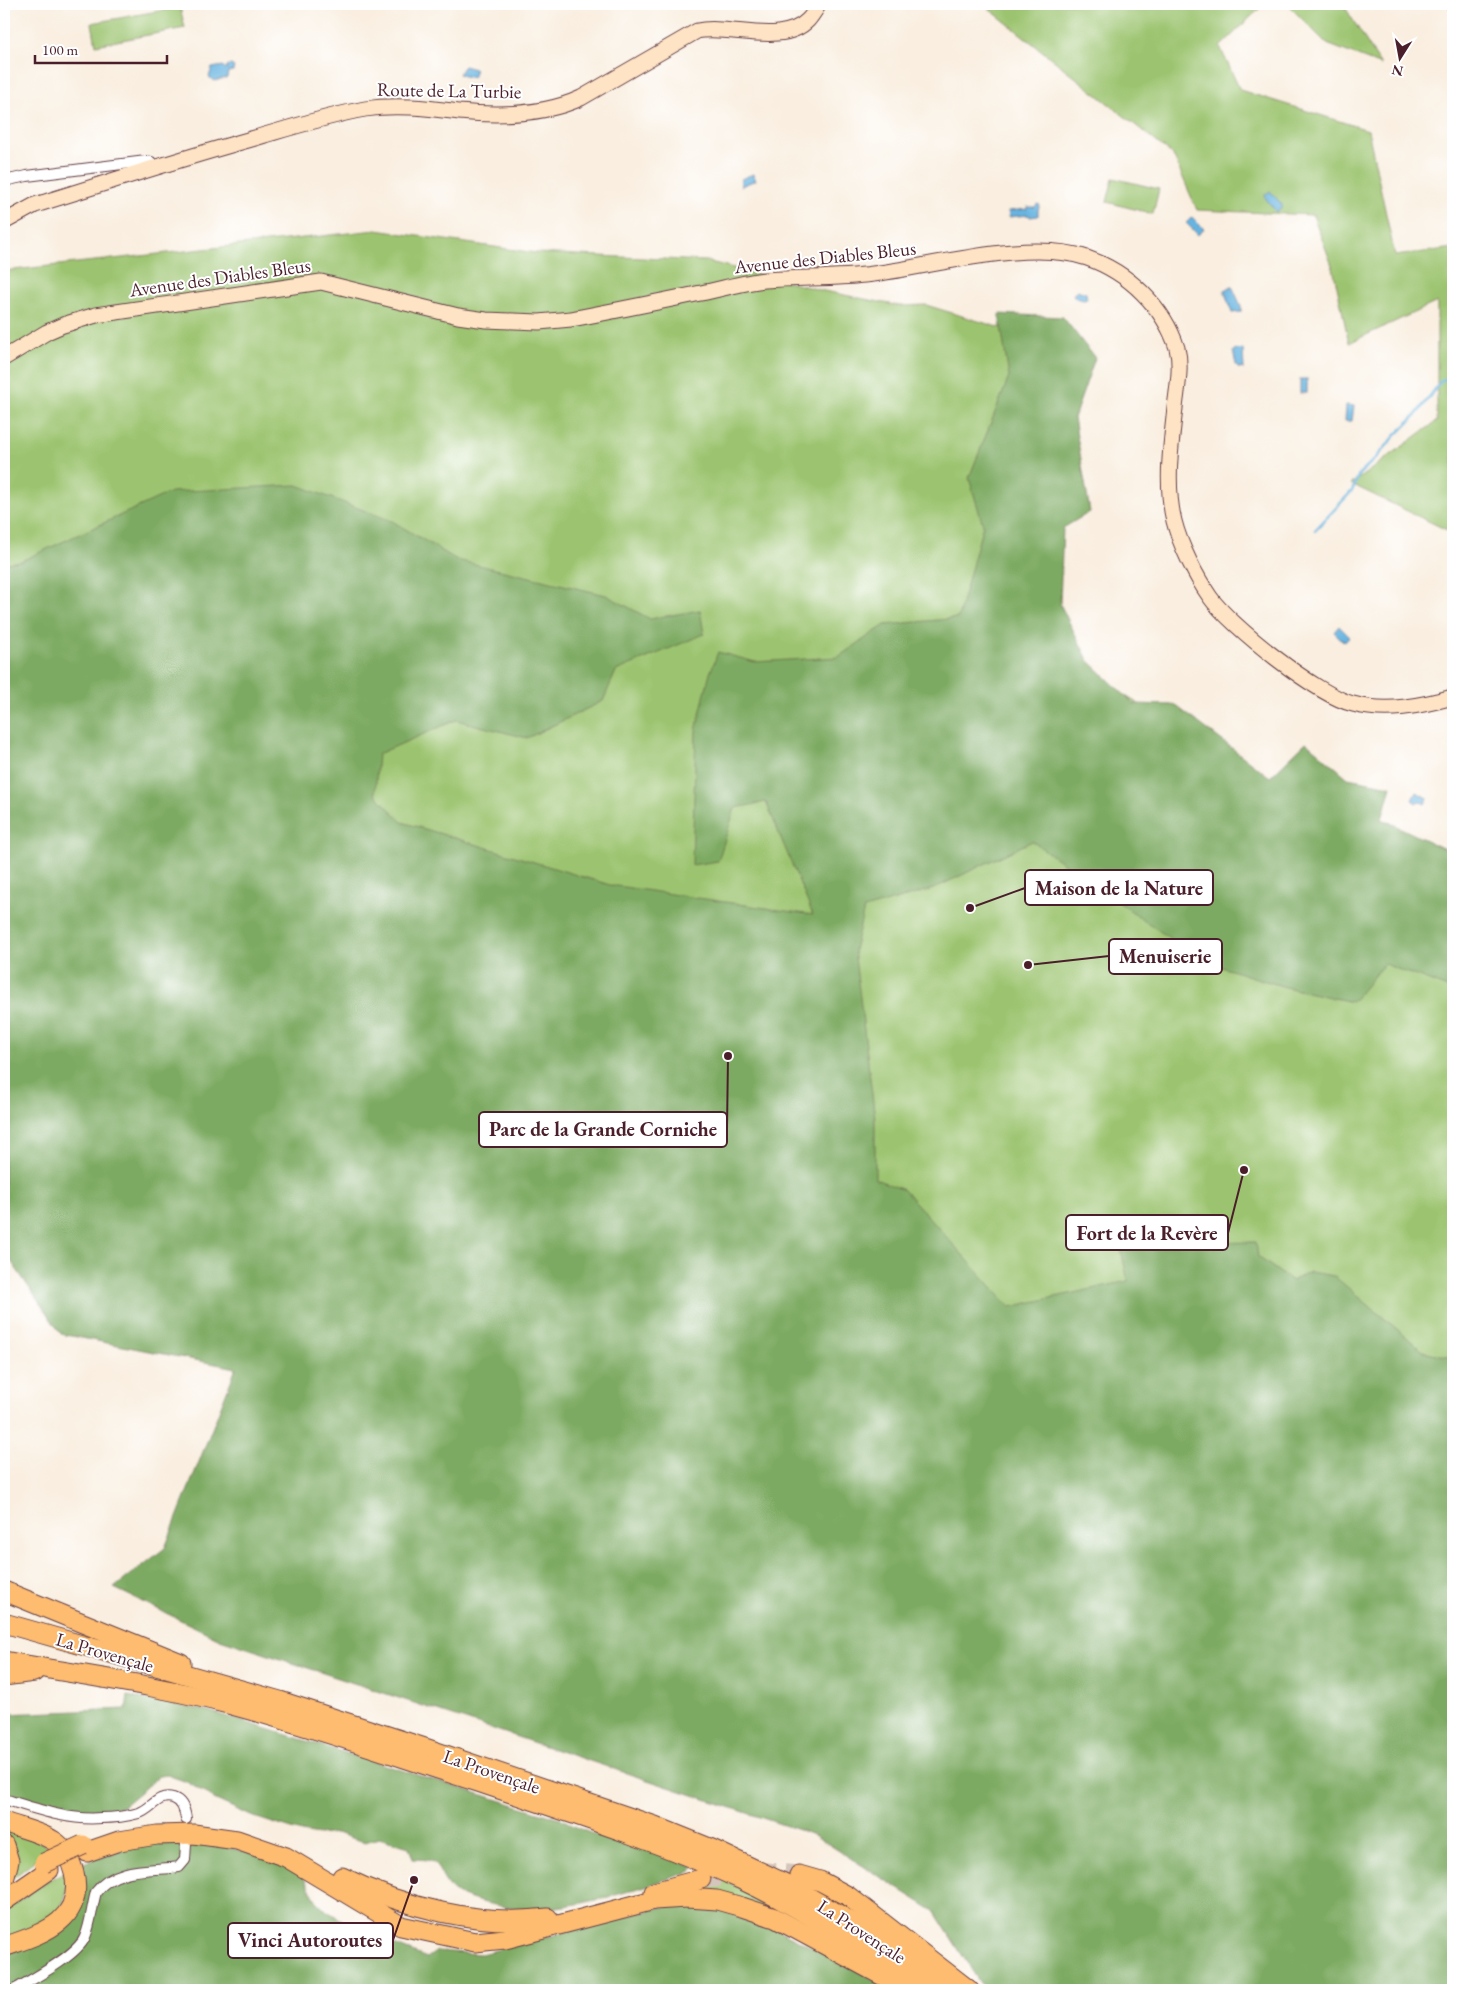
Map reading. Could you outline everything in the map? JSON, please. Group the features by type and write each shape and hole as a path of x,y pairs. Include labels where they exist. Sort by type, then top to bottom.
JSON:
{"highway":[{"path":"4,1591 249,1692"},
{"name":"La Provençale","path":"4,1623 249,1692 428,1749 655,1826 712,1849 819,1902 856,1925 950,1990"},
{"name":"La Provençale","path":"4,1661 164,1690 257,1712 365,1745 649,1841 716,1868 778,1898 836,1931 924,1990"},
{"path":"4,1676 53,1670"},
{"path":"4,1822 41,1835 60,1846 68,1856 76,1883 75,1895 70,1909 62,1921 46,1932 4,1947"},
{"path":"4,1892 47,1867 108,1836 153,1828 198,1827 230,1831 260,1839 293,1852 394,1900 474,1918 538,1920 579,1913 701,1879"},
{"path":"85,1848 157,1835 194,1834 237,1840 286,1857 402,1926 475,1942 505,1939 654,1900 687,1898 717,1900 775,1918 908,1990"},
{"path":"4,1845 9,1861 4,1880"},
{"path":"4,1901 47,1867"},
{"path":"799,1875 825,1883 848,1896 969,1990"}],"main road":[{"name":"Route de La Turbie","path":"4,222 34,204 280,130 365,109 413,107 487,113 551,109 581,98 697,31 705,29 749,33 781,32 795,28 808,21 819,4"},
{"name":"Avenue des Diables Bleus","path":"4,358 47,332 63,325 96,316 321,282 458,316 486,320 539,322 571,319 762,280 842,278 1032,251 1047,250 1078,255 1109,268 1136,287 1156,307 1172,333 1178,353 1179,378 1168,474 1174,522 1196,574 1210,598 1227,618 1272,655 1339,700 1369,707 1391,708 1415,706 1453,698"}],"street":[{"path":"4,180 146,161 151,162 154,168"},
{"path":"4,1799 88,1819 138,1813 161,1798 175,1798 183,1806 186,1819"},
{"path":"14,1990 80,1946 86,1936 96,1892 100,1886 130,1872 151,1868 179,1867 185,1860 186,1843"}],"green space":[{"path":"983,4 1264,4 1220,47 1240,90 1368,130 1395,256 1453,248 1453,533 1351,484 1437,421 1437,302 1349,343 1333,268 1313,215 1197,210 1173,155"},
{"path":"1287,4 1343,4 1381,65 1327,44"},
{"path":"180,7 185,28 96,45 92,23"},
{"path":"1113,178 1159,189 1153,214 1107,202"},
{"path":"376,230 536,253 706,261 824,291 900,306 926,305 1083,353 1036,533 1077,666 1389,858 1453,879 1453,1990 4,1233 4,271"},
{"path":"999,314 1063,317 1095,358 1074,418 1090,512 1063,528 1060,604 1088,660 1134,704 1175,705 1270,777 1306,742 1348,778 1391,786 1382,819 1453,853 1453,990 1384,964 1352,1002 1285,987 1202,961 1032,841 933,889 864,909 854,950 875,1118 875,1179 904,1190 1010,1307 1128,1281 1120,1245 1256,1242 1258,1257 1292,1281 1310,1272 1334,1276 1423,1351 1453,1358 1453,1990 989,1990 980,1983 934,1911 814,1835 220,1639 114,1588 165,1548 236,1368 61,1334 4,1251 4,563 21,561 171,492 297,485 392,521 457,560 606,595 650,619 700,610 704,634 616,671 603,701 527,738 456,720 378,754 375,794 402,822 610,885 813,915 766,802 735,808 718,861 692,865 696,731 709,676 718,652 755,662 838,657 885,625 958,618 983,525 969,478 1009,377"},
{"path":"128,1696 209,1711 564,1820 589,1833 642,1847 694,1867 692,1871 580,1904 523,1908 494,1905 465,1897 453,1891 433,1862 413,1859 409,1847 379,1838 365,1842 336,1833 319,1835 301,1832 251,1816 214,1799 187,1782 167,1775 159,1776 123,1806 103,1812 79,1812 4,1795 4,1714 126,1709"},
{"path":"4,1828 40,1842 52,1850 13,1878 13,1844 4,1832"},
{"path":"168,1842 208,1844 244,1851 283,1864 304,1878 316,1900 327,1911 342,1920 367,1929 374,1937 427,1958 437,1951 481,1954 666,1906 705,1905 754,1917 894,1990 4,1990 4,1955 58,1933 80,1864 133,1846"},
{"path":"68,1870 68,1884 64,1901 59,1910 44,1923 4,1942 4,1912 45,1882"},
{"path":"710,1873 813,1926 690,1894 693,1885 711,1882"}],"water":[{"path":"231,65 234,67 233,71 228,72 227,78 214,81 209,77 212,68 223,66 226,69 227,66"},
{"path":"464,66 475,69 474,76 460,75 459,73"},
{"path":"753,174 756,180 741,186 741,179"},
{"path":"1270,191 1283,206 1276,212 1264,196"},
{"path":"1037,204 1040,205 1038,216 1009,217 1008,211 1027,209 1027,207 1035,207"},
{"path":"1192,217 1204,229 1198,235 1186,223"},
{"path":"1232,286 1241,306 1241,312 1232,313 1224,290"},
{"path":"1077,290 1086,293 1087,299 1076,298 1073,295"},
{"path":"1243,349 1244,369 1238,368 1236,365 1233,351"},
{"path":"1300,379 1307,379 1307,393 1300,393"},
{"path":"1346,405 1354,406 1352,421 1345,421"},
{"path":"1339,626 1350,637 1344,642 1334,632"},
{"path":"1416,792 1428,798 1425,804 1419,801 1416,803 1412,800"}],"waterway":[{"path":"1315,530 1352,491 1359,474 1416,415 1441,381 1453,376"}],"tunnel":[{"path":"701,1879 767,1872 799,1875"}],"place":[{"name":"Maison de la Nature","path":"970,908"},
{"name":"Menuiserie","path":"1028,965"},
{"name":"Parc de la Grande Corniche","path":"728,1056"},
{"name":"Fort de la Revère","path":"1244,1170"},
{"name":"Vinci Autoroutes","path":"414,1880"}]}
